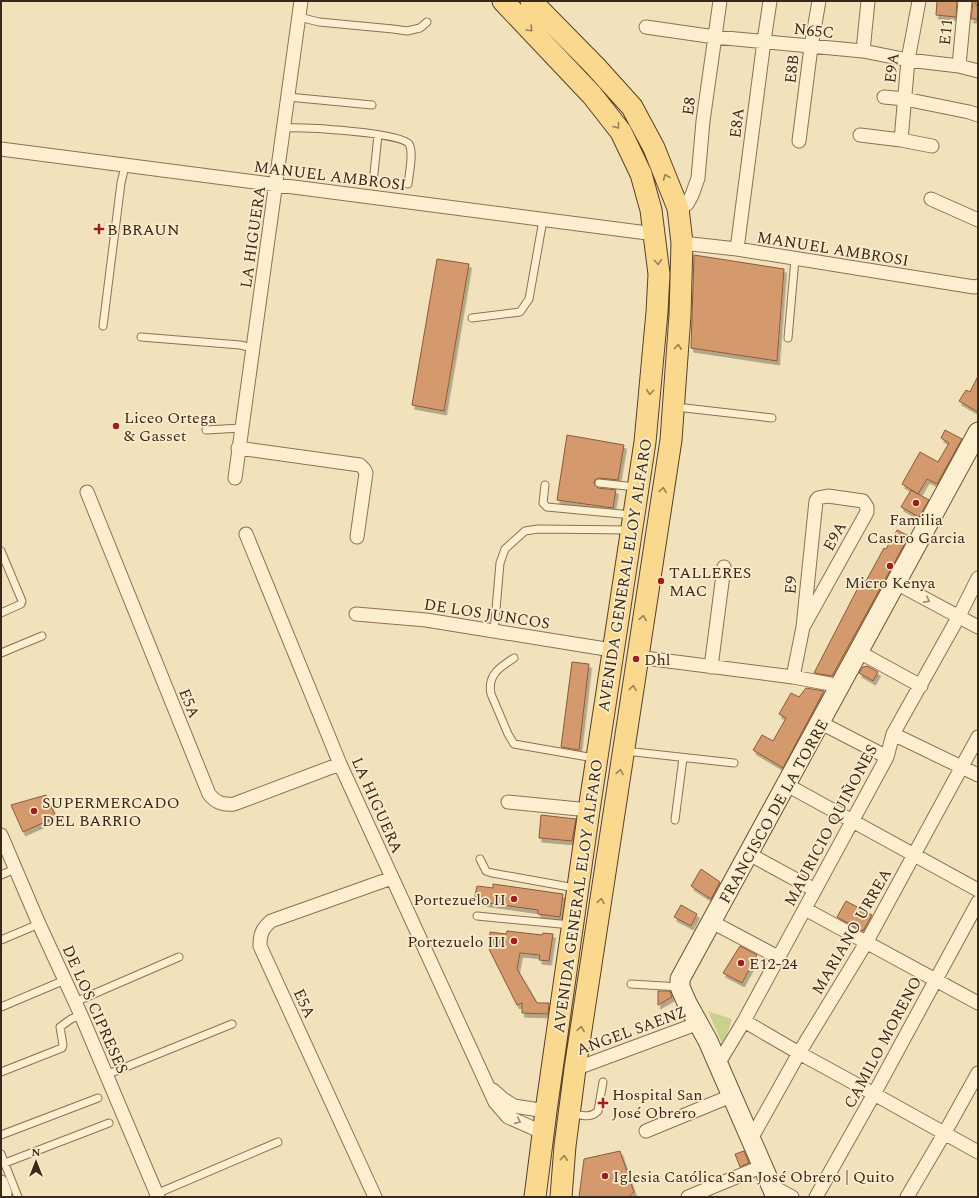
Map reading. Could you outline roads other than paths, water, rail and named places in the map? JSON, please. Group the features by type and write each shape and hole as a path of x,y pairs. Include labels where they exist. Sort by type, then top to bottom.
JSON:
{"main road":[{"name":"AVENIDA GENERAL ELOY ALFARO","path":"503,1 592,95 621,132 641,174 651,210 659,274 645,442 596,758 535,1197"},
{"name":"AVENIDA GENERAL ELOY ALFARO","path":"532,1 595,66 632,107 654,148 678,208 682,243 680,315 671,440 575,1069 565,1146 561,1197"}],"street":[{"name":"LA HIGUERA","path":"235,478 238,448 277,185 301,1"},
{"name":"E8","path":"678,208 687,204 698,178 703,121 720,1"},
{"name":"E8A","path":"737,250 770,1"},
{"name":"E8B","path":"799,141 811,46 819,1"},
{"path":"862,51 868,1"},
{"name":"E9A","path":"901,140 908,60 919,1"},
{"name":"E11","path":"958,66 965,1"},
{"name":"N65C","path":"646,27 714,37 862,51 908,60 958,66 978,71"},
{"path":"884,97 905,99 978,115"},
{"path":"860,135 901,140 932,146"},
{"name":"MANUEL AMBROSI","path":"1,149 655,234"},
{"path":"931,199 978,220"},
{"name":"MANUEL AMBROSI","path":"682,243 737,250 974,287 978,286"},
{"name":"FRANCISCO DE LA TORRE","path":"680,987 680,980 683,974 896,583 973,453 978,432"},
{"path":"238,448 360,465 366,473 357,537"},
{"name":"E5A","path":"87,492 209,794 213,799 226,805 234,804 340,764"},
{"name":"E9A","path":"803,627 867,512 866,504 860,500 828,496 818,498"},
{"name":"E9","path":"793,677 803,627 814,505 818,498"},
{"name":"LA HIGUERA","path":"246,534 340,764 496,1103 508,1117 544,1133"},
{"path":"711,667 724,567"},
{"name":"MAURICIO QUIÑONES","path":"718,1064 744,1021 888,757 893,734 921,686 978,578"},
{"path":"896,583 978,627"},
{"name":"DE LOS JUNCOS","path":"356,614 426,620 612,650"},
{"path":"859,652 921,686"},
{"path":"637,657 793,677 841,686"},
{"path":"821,723 888,757"},
{"path":"893,734 978,775"},
{"name":"MARIANO URREA","path":"751,1139 799,1053 866,943 978,737"},
{"path":"787,785 978,890"},
{"path":"508,802 589,810"},
{"name":"DE LOS CIPRESES","path":"1,836 39,924 81,1015 157,1195"},
{"path":"749,854 815,890"},
{"name":"E5A","path":"375,1197 260,946 260,938 261,931 271,921 392,878"},
{"name":"CAMILO MORENO","path":"816,1197 874,1094 978,902"},
{"path":"805,909 978,1003"},
{"path":"712,922 778,957"},
{"path":"680,987 718,1064 774,1192 792,1197"},
{"path":"744,1021 978,1152"},
{"name":"ANGEL SAENZ","path":"575,1069 699,1023"},
{"path":"907,1197 978,1074"},
{"name":"LA HIGUERA","path":"489,1086 503,1099 514,1106 546,1112"},
{"path":"646,1131 731,1096"},
{"path":"688,1197 763,1166"},
{"path":"1,1182 5,1193 1,1195"}],"lane":[{"path":"299,17 318,22 407,31 420,28 427,22"},
{"path":"288,97 372,105"},
{"path":"284,128 334,130 378,135 406,141 410,146 411,154 408,184"},
{"path":"373,183 378,135"},
{"path":"103,326 121,183 125,166"},
{"path":"472,318 520,312 530,299 543,220"},
{"path":"788,338 795,259"},
{"path":"141,337 240,345 253,348"},
{"path":"674,407 772,418"},
{"path":"206,430 241,428"},
{"path":"599,483 638,487"},
{"path":"545,485 543,503 547,507 604,513 633,522"},
{"path":"494,632 500,563 504,549 515,539 526,531 538,529 633,522"},
{"path":"1,551 22,601 21,604 1,613"},
{"path":"1,653 42,636"},
{"path":"514,658 498,668 492,679 490,687 491,694 508,734 514,744 596,758"},
{"path":"623,751 734,763"},
{"path":"675,820 683,758"},
{"path":"480,859 486,871 492,873 558,886 578,888"},
{"path":"1,875 15,869"},
{"path":"478,916 573,925"},
{"path":"1,940 39,924"},
{"path":"75,1002 179,957"},
{"path":"1,1007 65,980"},
{"path":"631,984 680,987"},
{"path":"1,1072 62,1048 63,1045 60,1027 81,1015"},
{"path":"106,1075 232,1024"},
{"path":"569,1113 590,1116 598,1111 603,1082"},
{"path":"1,1134 98,1098"},
{"path":"5,1163 108,1123"},
{"path":"157,1195 278,1142"},
{"path":"1,1154 18,1197"}],"place":[{"name":"B BRAUN","path":"99,229"},
{"name":"Liceo Ortega & Gasset","path":"116,426"},
{"name":"Familia Castro Garcia","path":"916,503"},
{"name":"Micro Kenya","path":"890,566"},
{"name":"TALLERES MAC","path":"661,581"},
{"name":"Dhl","path":"636,659"},
{"name":"SUPERMERCADO DEL BARRIO","path":"34,811"},
{"name":"Portezuelo II","path":"514,899"},
{"name":"Portezuelo III","path":"514,941"},
{"name":"E12-24","path":"741,963"},
{"name":"Hospital San José Obrero","path":"603,1103"},
{"name":"Iglesia Católica San José Obrero | Quito","path":"605,1176"}]}
